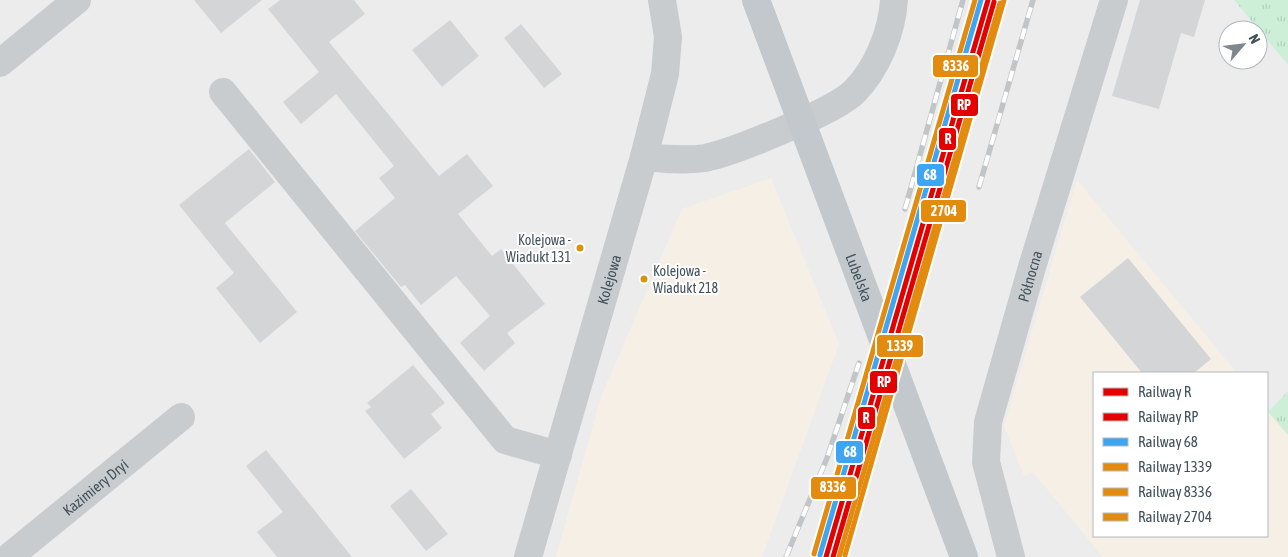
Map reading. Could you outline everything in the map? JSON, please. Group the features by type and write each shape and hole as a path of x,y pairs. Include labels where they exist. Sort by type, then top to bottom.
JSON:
{"main road":[{"name":"Lubelska","path":"756,0 964,557"}],"street":[{"path":"0,63 77,0"},
{"name":"Kolejowa","path":"528,557 644,158 665,74 668,37 662,0"},
{"path":"644,158 668,160 705,158 731,150 820,113 853,93 875,65 886,35 894,0"},
{"name":"Północna","path":"1010,557 986,462 988,422 1032,267 1114,0"},
{"path":"223,92 505,440 558,455"},
{"name":"Kazimiery Dryi","path":"9,557 181,417"}],"shaded area":[{"path":"771,178 839,344 762,557 556,557 601,397 682,209"},
{"path":"1077,180 1236,372 1093,372 1093,537 1268,537 1268,411 1288,435 1288,557 1103,557 1033,472 1024,476 1004,426"}],"green space":[{"path":"1234,0 1288,0 1288,65 1268,41 1268,20 1251,20"},
{"path":"1288,391 1288,435 1268,412"}],"building":[{"path":"194,0 262,0 221,33"},
{"path":"280,0 354,0 365,14 329,42 439,176 467,154 493,186 458,214 492,256 501,249 545,304 507,333 515,343 484,371 460,343 490,316 456,276 421,305 405,285 401,287 355,231 395,198 379,178 394,166 336,94 301,124 283,102 319,72 268,9"},
{"path":"1140,0 1205,0 1194,37 1181,33 1159,109 1112,96"},
{"path":"450,20 479,56 442,87 412,50"},
{"path":"521,24 562,74 544,88 504,38"},
{"path":"249,149 275,182 225,223 297,312 260,343 216,288 234,273 179,205"},
{"path":"1128,258 1211,359 1195,372 1141,372 1080,297"},
{"path":"413,365 445,403 431,414 442,428 404,459 365,411 371,407 367,403"},
{"path":"266,450 352,557 277,557 257,532 283,512 246,466"},
{"path":"411,489 448,534 426,551 390,506"}],"railway":[{"path":"905,209 963,0"},
{"path":"979,187 1033,0"},
{"path":"786,557 827,458 859,363"}],"rail line":[{"name":"8336","path":"814,554 975,0"},
{"name":"68","path":"820,555 981,0"},
{"name":"R","path":"826,557 988,0"},
{"name":"2704","path":"845,555 1004,0"},
{"name":"RP","path":"833,557 994,2"},
{"name":"1339","path":"839,557 1000,3"}],"place":[{"name":"Kolejowa - Wiadukt 131","path":"580,248"},
{"name":"Kolejowa - Wiadukt 218","path":"644,279"}]}
